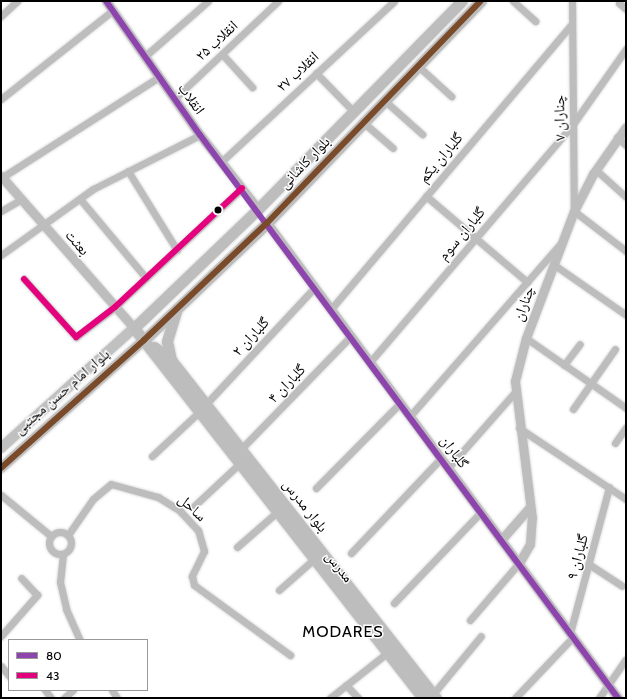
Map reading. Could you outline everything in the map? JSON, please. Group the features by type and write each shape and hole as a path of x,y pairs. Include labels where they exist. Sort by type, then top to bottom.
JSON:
{"main road":[{"name":"بلوار کاشانی","path":"134,328 258,209 462,1"},
{"name":"بلوار کاشانی","path":"144,340 267,223 482,1"},
{"path":"258,209 267,223"},
{"path":"171,360 167,341 177,308"},
{"path":"134,328 144,340"},
{"name":"بلوار امام حسن مجتبی","path":"1,448 134,328"},
{"name":"بلوار امام حسن مجتبی","path":"1,468 76,399 144,340"},
{"name":"مدرس","path":"144,340 202,408 239,464 314,559 365,615 387,653 422,698"},
{"name":"بلوار مدرس","path":"144,340 171,360 202,408 241,449 365,615 435,696"},
{"path":"66,389 76,399"}],"street":[{"path":"3,13 17,1"},
{"path":"144,57 208,1"},
{"name":"انقلاب ۲۵","path":"174,99 278,1"},
{"name":"انقلاب ۲۷","path":"220,162 394,1"},
{"path":"513,1 535,20"},
{"name":"چناران ۷","path":"572,1 574,211"},
{"path":"619,3 626,9"},
{"path":"1,99 35,72 108,4"},
{"name":"انقلاب","path":"108,4 200,135 258,209"},
{"name":"گلباران یکم","path":"331,309 572,24"},
{"name":"گلباران سوم","path":"370,362 573,124 626,49"},
{"path":"222,54 252,87"},
{"path":"418,66 450,96"},
{"path":"316,73 354,112"},
{"path":"1,177 159,77"},
{"path":"385,101 422,134"},
{"path":"364,123 393,148"},
{"name":"چناران","path":"519,563 530,544 530,508 519,428 515,381 526,338 574,211 596,170 617,137 626,127"},
{"path":"1,255 80,199 128,171 200,135"},
{"path":"617,137 626,145"},
{"path":"596,170 626,197"},
{"path":"128,171 177,250"},
{"name":"بعثت","path":"1,177 134,328"},
{"path":"24,280 76,337 115,307 242,188"},
{"path":"426,196 527,282"},
{"path":"80,199 146,278"},
{"path":"1,212 20,200"},
{"path":"574,211 626,251"},
{"name":"گلباران","path":"267,223 618,698"},
{"path":"410,416 563,240"},
{"path":"553,264 626,315"},
{"name":"گلباران ۲","path":"152,456 202,408 315,287"},
{"name":"گلباران ۴","path":"241,449 351,336"},
{"path":"526,338 626,408"},
{"path":"564,365 580,344"},
{"path":"573,409 615,349"},
{"path":"448,468 485,428 516,391"},
{"path":"316,488 400,403"},
{"path":"616,443 626,427"},
{"path":"519,428 626,499"},
{"path":"351,553 441,458"},
{"path":"193,507 239,464"},
{"name":"ساحل","path":"68,535 93,499 111,484 158,496 180,511 198,530 204,551 192,576 194,585 290,655"},
{"name":"۹ گلباران","path":"572,635 609,487"},
{"path":"1,495 51,536"},
{"path":"501,540 530,508"},
{"path":"237,547 277,512"},
{"path":"394,603 481,512"},
{"path":"51,536 60,532 68,535 71,545 63,554 60,582 66,609 80,639"},
{"path":"51,536 50,548 63,554"},
{"path":"279,590 314,559"},
{"path":"470,620 519,563"},
{"path":"590,566 622,586"},
{"path":"1,636 37,595 21,578"},
{"path":"515,698 572,635"},
{"path":"435,696 481,636"},
{"path":"330,698 387,653"},
{"path":"599,698 609,686 626,659"},
{"path":"1,666 8,676"},
{"path":"346,685 358,698"},
{"path":"64,698 72,691"}],"transit line":[{"name":"80","path":"106,1 200,135 618,698"},
{"path":"1,468 144,340 267,223 481,1"},
{"name":"43","path":"24,279 76,337 115,307 242,188"}],"district":[{"name":"MODARES","path":"343,632"}]}
